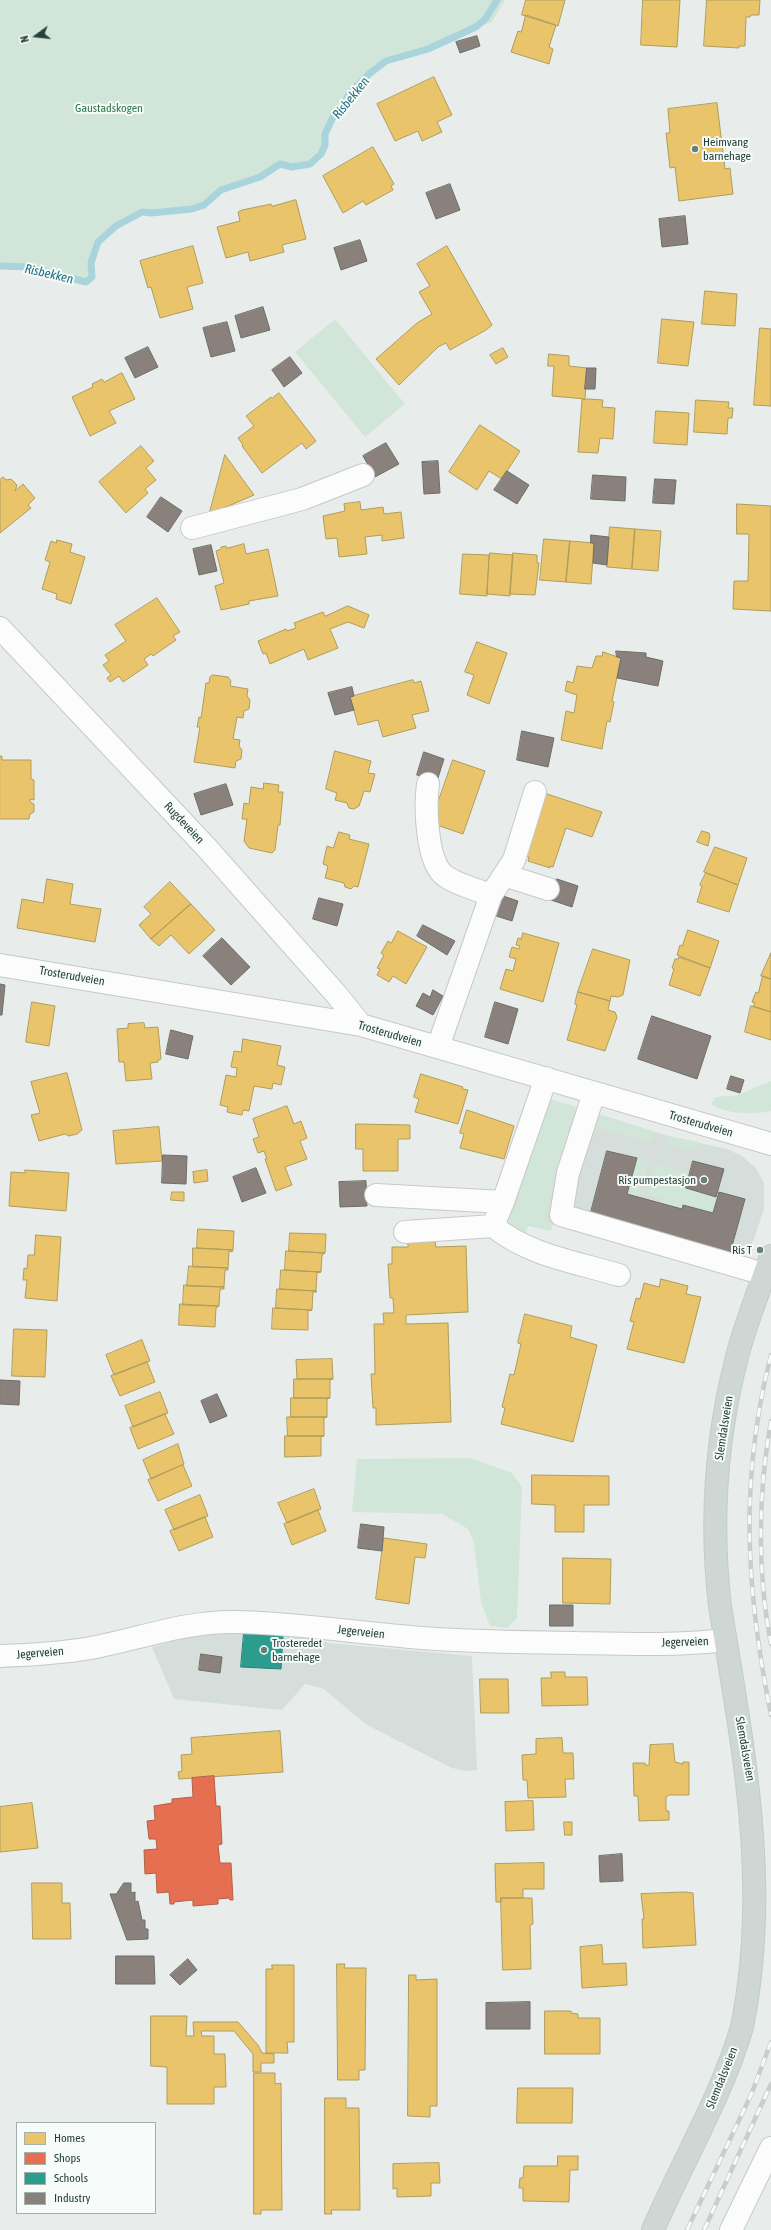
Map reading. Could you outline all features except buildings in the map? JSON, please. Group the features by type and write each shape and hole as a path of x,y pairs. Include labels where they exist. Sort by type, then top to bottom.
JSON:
{"main road":[{"name":"Slemdalsveien","path":"653,2230 729,2064 747,2010 759,1944 762,1887 759,1831 725,1640 716,1576 716,1484 731,1386 745,1332 768,1265"}],"street":[{"path":"192,528 302,499 363,475"},
{"name":"Rugdeveien","path":"0,628 206,847 336,994 361,1025"},
{"path":"428,784 426,802 428,827 438,868 451,880 491,895"},
{"path":"438,1047 491,895 514,860 535,792"},
{"path":"504,876 548,889"},
{"name":"Trosterudveien","path":"0,965 361,1025 771,1144"},
{"path":"493,1226 503,1202 546,1078"},
{"path":"594,1093 568,1172 561,1215 768,1265"},
{"path":"376,1195 503,1202"},
{"path":"405,1232 493,1226 508,1238 527,1248 619,1275"},
{"name":"Jegerveien","path":"0,1656 41,1654 92,1648 166,1629 234,1622 412,1638 508,1642 619,1644 708,1642 725,1640"},
{"path":"730,2230 771,2148"}],"shaded area":[{"path":"583,1109 668,1136 727,1149 742,1156 756,1168 764,1183 764,1209 754,1239 736,1274 544,1221 570,1122"},
{"path":"237,1632 317,1638 328,1643 472,1656 477,1770 466,1771 452,1768 367,1725 324,1689 305,1684 282,1710 174,1699 152,1647 204,1633"}],"green space":[{"name":"Gaustadskogen","path":"0,0 505,0 492,22 428,49 386,61 369,74 349,94 344,105 334,115 325,134 325,145 321,154 310,164 292,167 280,164 260,177 221,190 204,205 192,209 151,213 142,212 116,226 98,243 91,263 92,277 86,282 28,267 0,266"},
{"path":"335,319 405,404 365,437 295,352"},
{"path":"771,1081 771,1111 757,1113 731,1112 711,1104 715,1097 738,1095"},
{"path":"550,1099 583,1109 578,1125 570,1122 545,1221 553,1223 551,1231 528,1226 525,1236 507,1225 506,1220"},
{"path":"594,1113 652,1131 655,1136 651,1141 647,1141 595,1127 593,1126"},
{"path":"668,1136 700,1142 695,1150 686,1151 666,1144"},
{"path":"637,1158 646,1161 648,1166 638,1197 627,1194"},
{"path":"658,1165 690,1173 686,1188 718,1196 713,1213 684,1205 682,1209 660,1203 661,1199 648,1195 654,1167"},
{"path":"470,1458 512,1473 522,1487 517,1618 507,1628 490,1626 481,1602 474,1543 468,1529 442,1514 352,1512 357,1459"}],"waterway":[{"name":"Risbekken","path":"0,266 27,267 86,282 92,277 91,263 98,242 116,226 142,212 151,213 192,209 204,205 221,190 260,177 280,164 292,167 310,164 321,154 325,145 325,134 334,115 344,105 349,94 369,74 386,61 428,49 476,27 486,18 497,0"}],"railway":[{"path":"771,1355 761,1401 754,1447 750,1491 752,1580 756,1624 771,1715"},
{"path":"771,1421 764,1476 761,1532 763,1589 771,1644"},
{"path":"687,2230 751,2095 771,2042"},
{"path":"704,2230 771,2084"}],"place":[{"name":"Heimvang barnehage","path":"695,149"},
{"name":"Ris pumpestasjon","path":"704,1180"},
{"name":"Ris T","path":"760,1250"},
{"name":"Trosteredet barnehage","path":"264,1650"}]}
